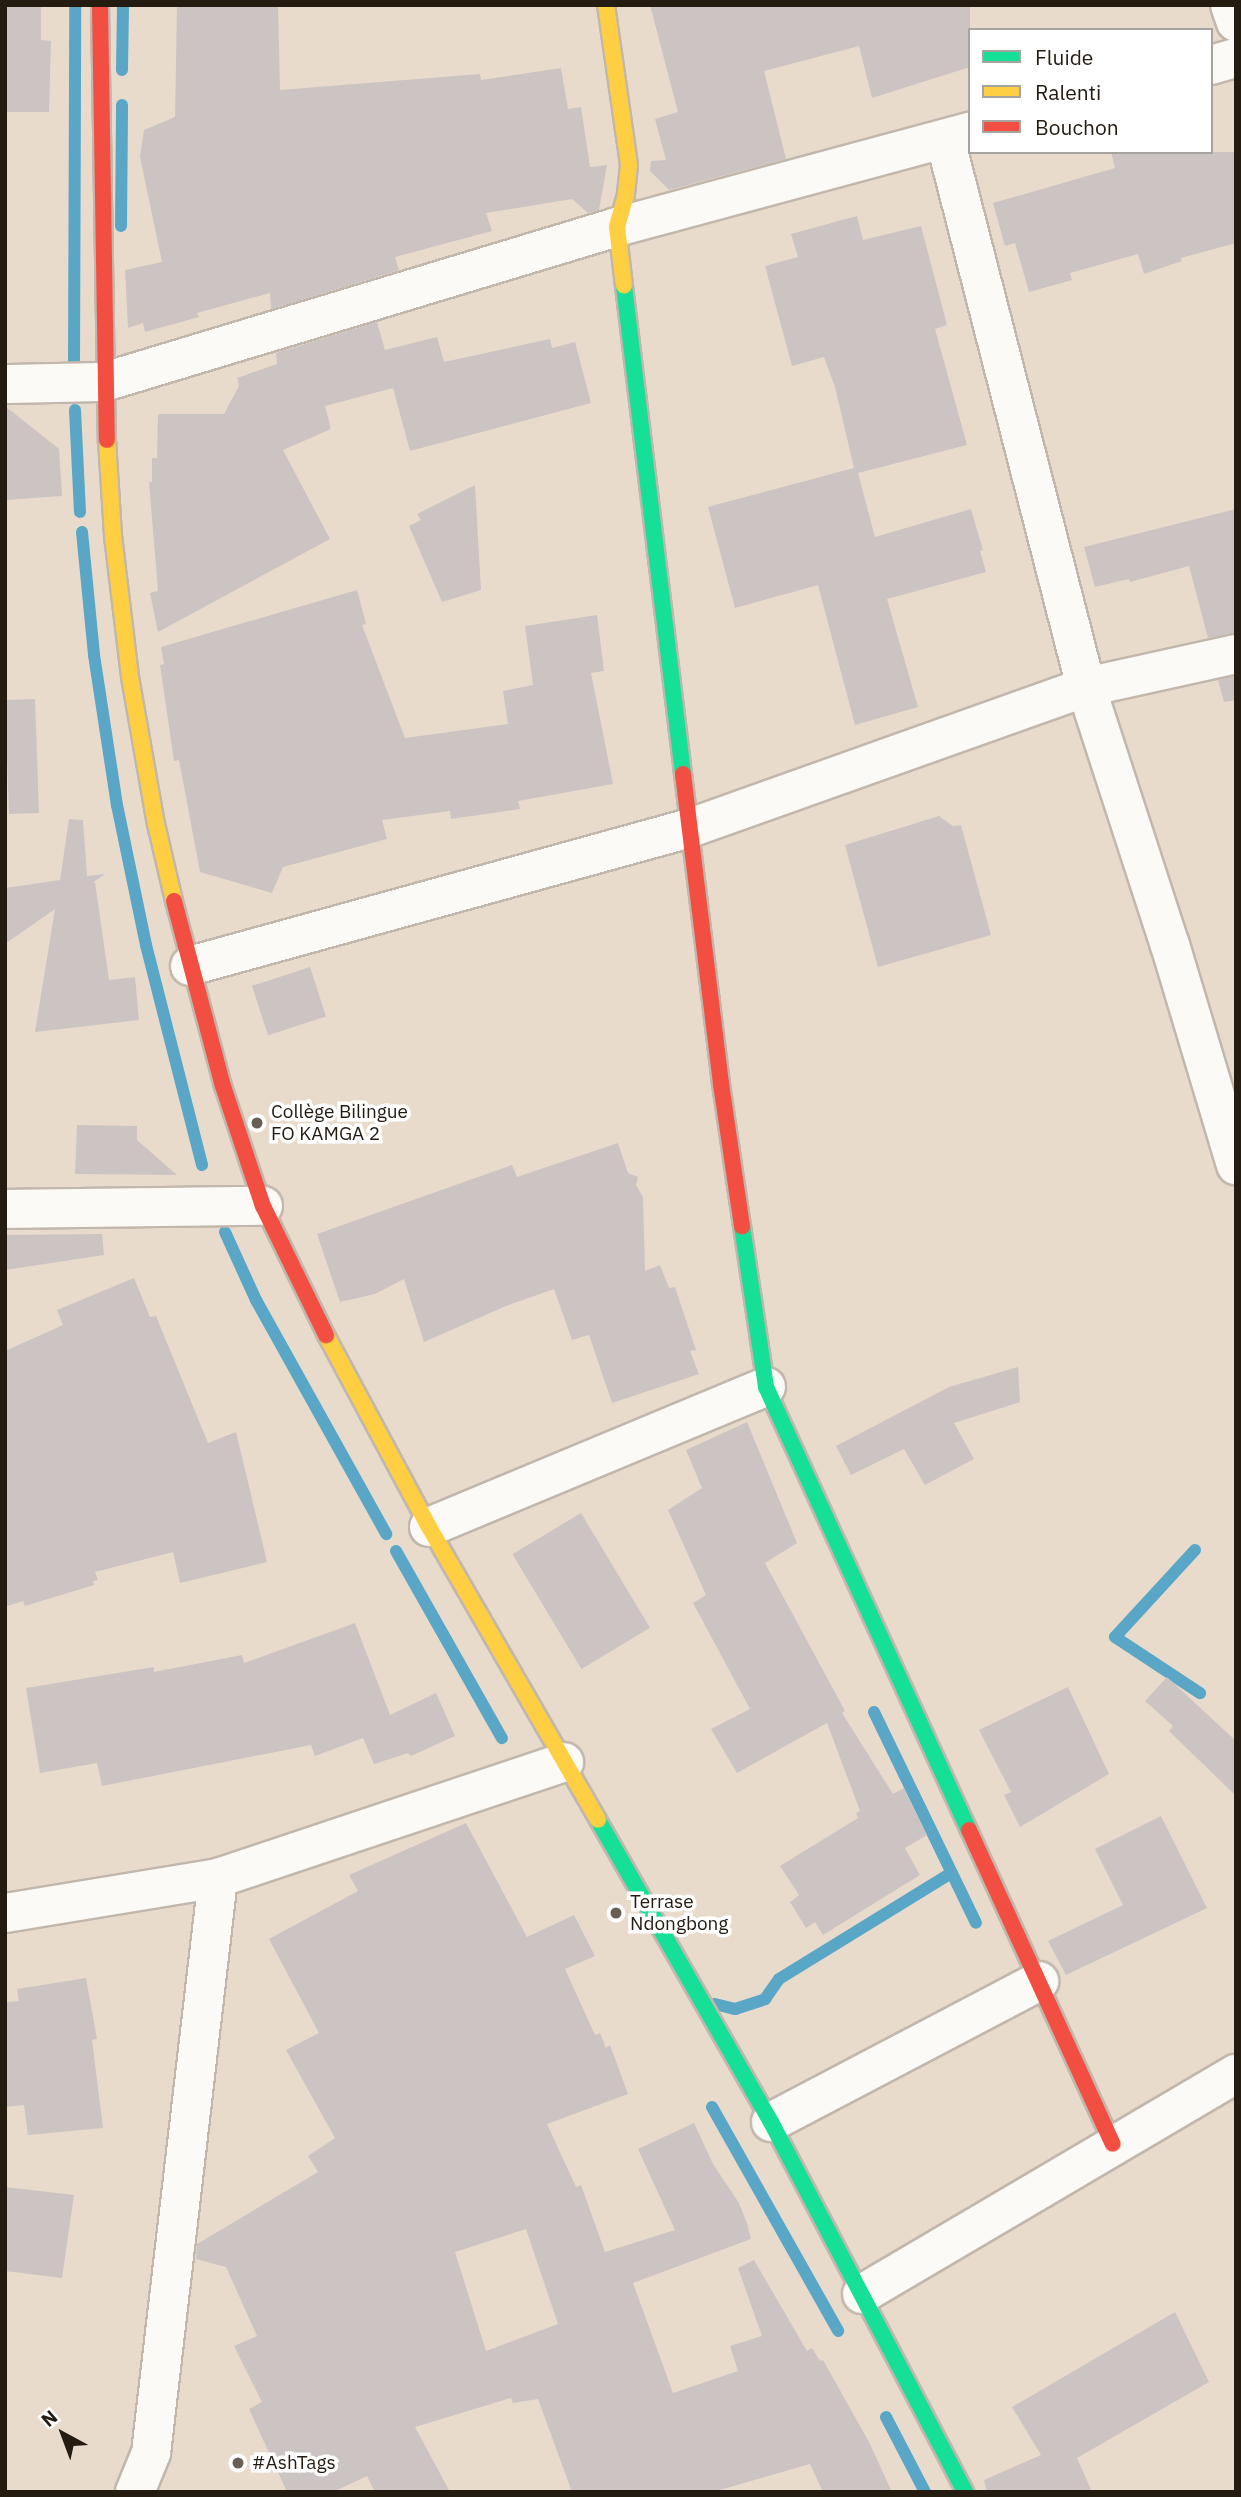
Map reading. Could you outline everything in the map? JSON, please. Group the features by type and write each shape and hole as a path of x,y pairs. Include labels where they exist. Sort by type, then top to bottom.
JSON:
{"main road":[{"path":"100,5 104,382 113,536 130,677 156,824 190,966 223,1086 263,1206 346,1377 429,1527 771,2122 965,2492"},
{"path":"606,5 629,165 626,195 617,227 721,1084 766,1387 1113,2144"}],"street":[{"path":"1230,5 1236,22"},
{"path":"1213,64 1236,58"},
{"path":"5,384 104,382 617,227 958,136 1086,687 1170,945 1236,1165"},
{"path":"190,966 690,828 1086,687 1236,654"},
{"path":"5,1209 263,1206"},
{"path":"429,1527 766,1387"},
{"path":"5,1913 218,1878 564,1762"},
{"path":"135,2492 151,2454 218,1878"},
{"path":"771,2122 1039,1981"},
{"path":"862,2294 1236,2074"}],"building":[{"path":"5,5 41,5 41,40 51,41 49,112 5,112"},
{"path":"177,5 278,5 280,90 480,74 481,80 561,68 568,109 581,107 590,167 607,165 599,210 588,213 572,199 486,213 492,231 395,257 399,270 271,309 270,293 197,313 199,317 145,332 143,323 128,328 125,270 162,262 140,157 144,130 175,117"},
{"path":"650,5 970,5 968,68 872,98 859,46 764,71 786,159 669,190 650,171 651,161 666,160 655,119 678,112"},
{"path":"1236,152 1236,243 1181,258 1182,261 1144,274 1138,254 1070,273 1072,280 1029,292 1015,243 1005,246 993,203 1115,168 1112,154"},
{"path":"857,216 863,240 921,226 947,325 935,329 967,445 858,473 875,537 971,509 983,550 980,551 986,572 887,599 918,707 855,725 818,585 735,608 708,507 854,468 835,387 824,357 792,366 765,266 798,257 791,234"},
{"path":"377,322 385,350 437,337 444,362 550,339 552,348 575,342 591,403 410,451 393,388 325,406 331,429 283,450 330,539 158,632 150,593 158,591 149,482 152,482 152,458 157,458 158,414 224,414 239,386 237,378 277,364 276,353"},
{"path":"5,406 59,449 62,496 5,500"},
{"path":"475,485 481,590 442,602 409,526 421,520 417,514"},
{"path":"1236,509 1236,633 1208,638 1189,566 1130,582 1129,579 1095,587 1084,547"},
{"path":"357,590 366,624 362,625 405,738 508,724 503,691 533,685 525,626 597,615 604,671 591,673 613,784 518,801 520,809 451,819 450,811 382,820 387,839 283,867 272,893 200,872 179,760 174,761 160,665 164,664 161,647"},
{"path":"1236,676 1236,700 1224,702 1218,680"},
{"path":"35,699 39,813 9,814 5,700"},
{"path":"939,816 953,826 961,825 991,935 878,967 845,845"},
{"path":"69,819 83,820 87,876 105,874 92,883 95,882 109,980 135,977 139,1020 35,1032 55,909 5,944 5,888 60,880"},
{"path":"310,967 326,1016 268,1035 252,986"},
{"path":"77,1125 137,1126 137,1140 177,1175 75,1174"},
{"path":"618,1143 628,1173 638,1177 636,1185 643,1197 645,1271 660,1265 669,1288 675,1287 696,1350 690,1351 699,1374 612,1403 589,1335 572,1340 554,1289 506,1306 424,1342 404,1279 375,1294 340,1302 317,1234 512,1165 517,1177"},
{"path":"102,1234 104,1255 5,1270 5,1235"},
{"path":"134,1278 150,1317 156,1316 208,1443 236,1432 267,1562 180,1583 173,1552 95,1572 98,1580 93,1581 94,1585 25,1606 23,1601 5,1607 5,1351 63,1325 57,1310"},
{"path":"1018,1367 1020,1402 954,1423 974,1459 925,1485 904,1449 851,1475 836,1446 949,1387"},
{"path":"747,1422 797,1543 765,1563 845,1711 842,1713 893,1794 904,1788 927,1835 905,1848 920,1875 823,1935 815,1922 806,1928 790,1902 799,1895 780,1866 858,1818 856,1813 860,1811 827,1723 737,1773 711,1729 750,1709 693,1603 706,1595 668,1510 702,1488 686,1450"},
{"path":"581,1513 650,1628 581,1669 512,1554"},
{"path":"355,1623 390,1715 436,1693 455,1736 411,1756 408,1753 374,1764 363,1738 315,1756 311,1745 102,1786 97,1763 40,1773 26,1688 154,1667 154,1672 242,1655 244,1663"},
{"path":"1167,1677 1236,1741 1236,1796 1169,1731 1173,1726 1145,1701"},
{"path":"1068,1687 1109,1774 1020,1827 1004,1795 1011,1792 979,1730"},
{"path":"1161,1816 1207,1908 1066,1975 1048,1941 1123,1905 1095,1849"},
{"path":"466,1823 527,1937 574,1915 595,1956 565,1969 595,2035 600,2033 606,2048 610,2045 628,2094 547,2124 576,2187 581,2185 605,2252 675,2230 638,2149 694,2123 713,2164 739,2203 751,2239 633,2283 673,2393 738,2371 730,2346 762,2336 738,2268 754,2260 807,2351 812,2348 820,2361 823,2360 869,2442 892,2492 823,2492 810,2464 713,2492 572,2492 538,2399 513,2403 511,2398 415,2427 450,2492 375,2492 367,2476 333,2492 287,2492 249,2409 262,2402 234,2346 257,2336 226,2267 196,2259 197,2244 318,2172 308,2156 335,2138 286,2050 319,2033 269,1939 358,1891 349,1875","holes":["526,2229 558,2324 486,2351 455,2252"]},
{"path":"86,1978 97,2039 92,2040 103,2128 28,2135 24,2105 5,2107 5,2002 19,2001 17,1989"},
{"path":"5,2187 74,2195 62,2278 5,2271"},
{"path":"1175,2312 1209,2382 1077,2458 1092,2492 987,2492 984,2480 1041,2455 1012,2407"}],"waterway":[{"path":"74,366 75,5"},
{"path":"122,70 123,5"},
{"path":"121,226 122,105"},
{"path":"75,410 80,512"},
{"path":"82,532 94,655 117,805 146,945 202,1165"},
{"path":"225,1232 256,1300 386,1534"},
{"path":"1195,1550 1115,1637 1200,1693"},
{"path":"396,1551 502,1738"},
{"path":"874,1712 976,1923"},
{"path":"715,2004 735,2009 765,1999 779,1979 951,1873"},
{"path":"712,2107 838,2331"},
{"path":"886,2417 925,2492"}],"traffic: fast":[{"path":"624,286 683,774"},
{"path":"742,1226 766,1387 969,1830"},
{"path":"598,1820 771,2122 965,2492"}],"traffic: slow":[{"path":"606,5 629,165 626,195 617,227 624,286"},
{"path":"107,440 113,536 130,677 156,824 174,901"},
{"path":"326,1335 429,1527 598,1820"}],"traffic: jam":[{"path":"100,5 107,440"},
{"path":"683,774 721,1084 742,1226"},
{"path":"174,901 223,1086 263,1206 326,1335"},
{"path":"969,1830 1113,2144"}],"place":[{"name":"Collège Bilingue FO KAMGA 2","path":"257,1123"},
{"name":"Terrase Ndongbong","path":"616,1913"},
{"name":"#AshTags","path":"238,2463"}]}
